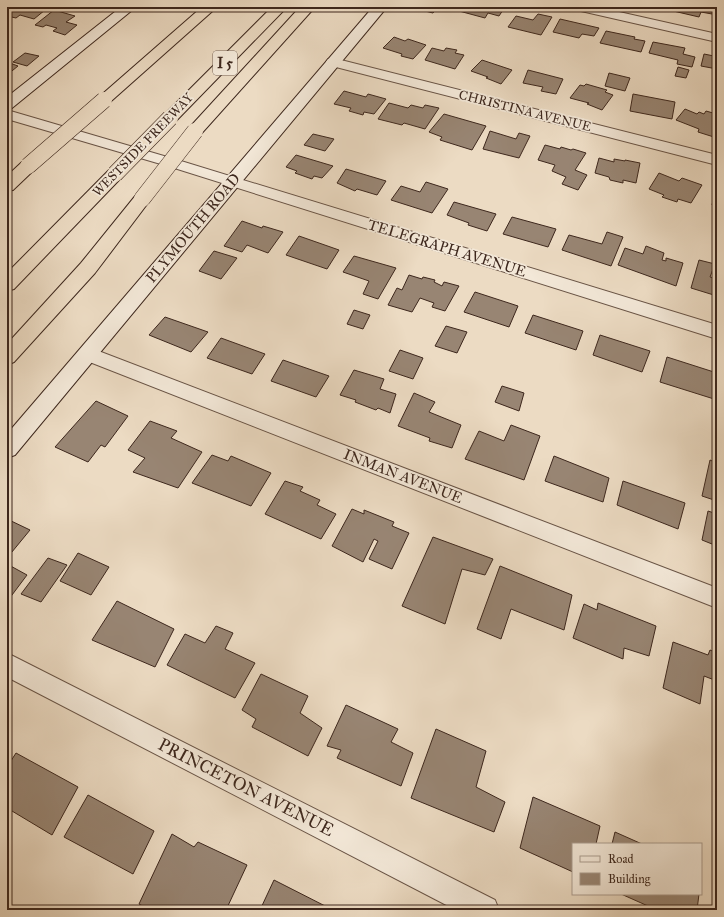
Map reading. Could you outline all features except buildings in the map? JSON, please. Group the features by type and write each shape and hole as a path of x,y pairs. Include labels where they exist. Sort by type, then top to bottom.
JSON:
{"highway":[{"path":"97,98 194,7"},
{"path":"7,186 18,162 210,7"},
{"name":"WESTSIDE FREEWAY","path":"7,284 280,7"},
{"path":"7,357 88,268 195,132 308,7"}],"street":[{"name":"PLYMOUTH ROAD","path":"7,449 380,7"},
{"path":"580,7 717,38"},
{"path":"7,105 125,8"},
{"name":"CHRISTINA AVENUE","path":"333,62 717,160"},
{"name":"TELEGRAPH AVENUE","path":"7,114 232,181 717,332"},
{"name":"INMAN AVENUE","path":"88,354 717,598"},
{"name":"PRINCETON AVENUE","path":"7,665 485,910"}]}
